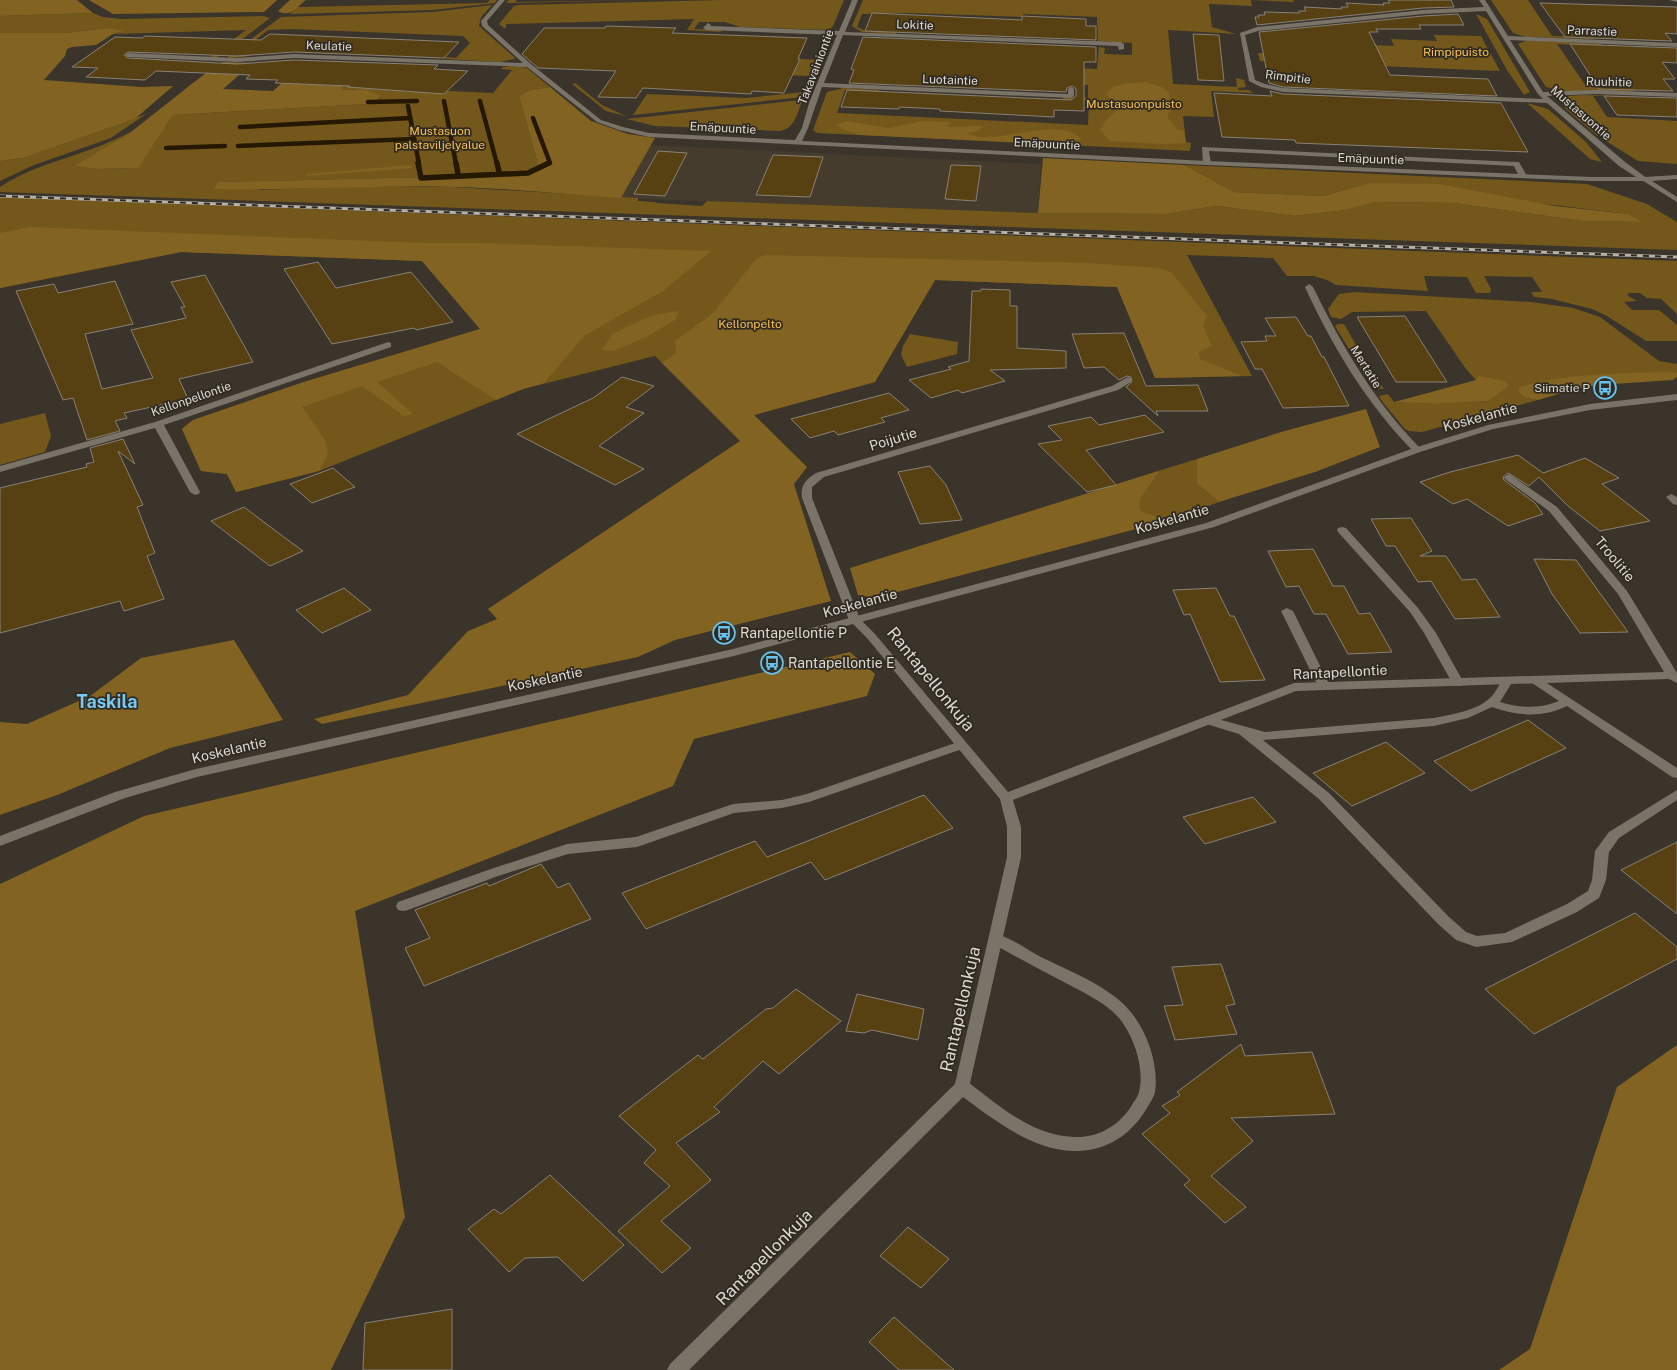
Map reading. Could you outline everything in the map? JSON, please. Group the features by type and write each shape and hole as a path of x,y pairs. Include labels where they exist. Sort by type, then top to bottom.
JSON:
{"street":[{"name":"Emäpuuntie","path":"502,0 486,17 484,21 485,26 529,65 599,120 621,129 649,135 1207,163 1523,176 1644,179 1677,177"},
{"name":"Takavainiontie","path":"797,143 805,128 812,103 821,85 855,0"},
{"name":"Mustasuontie","path":"1482,0 1541,94 1547,101 1622,164 1677,200"},
{"path":"1672,0 1677,0"},
{"name":"Rimpitie","path":"1488,9 1423,12 1344,20 1257,29 1242,34 1252,81 1263,86 1283,90 1547,101"},
{"name":"Lokitie","path":"708,25 706,28 1121,44 1121,48"},
{"name":"Parrastie","path":"1506,38 1677,45"},
{"name":"Keulatie","path":"128,55 237,60 294,56 529,65"},
{"name":"Luotaintie","path":"821,85 1071,96 1071,89"},
{"name":"Ruuhitie","path":"1541,94 1596,92 1677,95"},
{"path":"1207,163 1205,149 1516,164 1523,176"},
{"name":"Mertatie","path":"1309,287 1344,354 1373,400 1404,438 1417,450"},
{"name":"Kellonpellontie","path":"0,469 158,424 388,345"},
{"name":"Poijutie","path":"855,620 805,491 811,480 820,475 1115,388 1128,380"},
{"name":"Koskelantie","path":"0,841 120,796 196,773 734,652 1210,525 1417,450 1491,427 1590,407 1677,397"},
{"path":"158,424 195,492"},
{"name":"Troolitie","path":"1509,477 1553,509 1623,593 1675,677"},
{"path":"1677,496 1671,497 1677,502"},
{"path":"1342,530 1414,610 1430,633 1458,682"},
{"path":"1287,611 1324,686"},
{"name":"Rantapellonkuja","path":"676,1370 755,1294 962,1087 1014,857 1014,827 1006,798 871,636 855,620"},
{"name":"Rantapellontie","path":"1006,798 1294,687 1675,677"},
{"path":"1536,680 1677,774"},
{"path":"1207,720 1265,736 1415,724 1448,719 1472,712 1492,703 1502,691 1506,681"},
{"path":"1492,703 1508,709 1539,711 1555,708 1568,701"},
{"path":"1243,731 1266,748 1339,811 1447,924 1461,936 1476,942 1507,938 1572,908 1594,894 1599,880 1602,851 1614,836 1677,794"},
{"path":"403,906 493,872 567,849 638,842 733,809 782,804 809,798 961,745"},
{"path":"962,1087 1006,1120 1030,1134 1074,1144 1100,1141 1125,1128 1137,1112 1147,1093 1146,1067 1138,1035 1123,1013 1094,991 996,939"}],"shaded area":[{"path":"651,145 1041,164 1038,213 621,198"}],"green space":[{"path":"0,0 77,0 93,13 0,16"},
{"path":"89,0 277,0 264,12 113,14"},
{"path":"290,0 306,0 293,11 282,13 278,11"},
{"path":"490,0 497,0 495,3 433,10 290,14 297,7 487,3"},
{"path":"509,0 517,0 515,2 648,0 506,3"},
{"path":"722,0 844,0 833,26 829,30 740,27 725,22 699,22 694,29 719,30 722,32 687,30 694,19 506,24 506,28 499,24 514,6 519,5"},
{"name":"Mustasuonpuisto","path":"863,0 1251,0 1252,6 1209,4 1212,27 1236,34 1168,30 1173,84 1237,87 1236,78 1244,80 1246,87 1238,88 1239,90 1249,90 1253,93 1211,91 1214,117 1183,116 1186,142 1191,143 1190,151 817,133 813,130 827,92 844,88 879,90 879,92 845,90 837,113 1088,125 1089,101 1063,100 1063,97 1088,98 1088,85 1060,83 1058,92 1055,92 1056,67 1097,69 1099,47 1105,48 1104,54 1132,55 1132,43 1098,41 1097,17 1023,14 1022,17 908,13 862,14 857,27 866,31 898,32 895,34 862,32 852,26"},
{"path":"1251,0 1293,0 1294,2"},
{"path":"1491,0 1528,0 1552,36 1593,37 1594,39 1527,37 1513,33"},
{"path":"492,5 481,17 479,26 515,58 514,59 500,62 444,59 445,57 456,58 470,43 463,36 292,29 268,30 245,48 252,55 229,58 228,56 281,17 433,12"},
{"path":"93,13 103,17 121,19 263,16 270,18 220,56 211,58 212,55 246,30 113,34 121,32 108,28 64,33 0,33 0,16"},
{"path":"1476,14 1487,19 1530,92 1524,95 1507,70"},
{"path":"108,28 124,31 113,34 96,45 72,47 67,49 65,56 44,80 141,87 173,86 136,118 24,158 0,161 0,33 64,33"},
{"name":"Rimpipuisto","path":"1434,35 1481,36 1500,71 1260,61 1258,53 1305,55 1348,44 1394,46 1391,39 1437,41"},
{"path":"1527,40 1601,44 1602,46 1557,44 1586,86 1633,88 1634,91 1566,91 1546,87 1518,44"},
{"path":"800,59 820,60 813,76 784,75 782,70 795,70"},
{"path":"224,62 253,63 223,89 273,91 282,83 343,86 341,88 343,90 366,89 381,96 378,100 367,104 173,115 138,168 97,169 74,166 131,132 218,64"},
{"name":"Mustasuon palstaviljelyalue","path":"519,66 527,68 550,87 530,90 519,96 539,168 428,177 218,182 261,190 338,187 451,187 638,198 638,201 702,206 707,201 1038,213 1166,214 1216,206 1295,216 1346,210 1376,202 1454,203 1582,221 1641,222 1629,214 1369,183 1323,196 1234,192 1185,165 1587,184 1647,204 1677,222 1677,250 0,192 0,187 21,175 94,148 131,132 75,166 97,169 137,168 173,115 367,104 378,100 381,97 365,89 343,90 341,88 343,86 493,93 512,70 501,69 503,67"},
{"path":"809,79 811,80 803,97 633,115 647,94 746,98 804,92"},
{"path":"1145,82 1162,87 1169,92 1171,109 1167,117 1176,128 1184,131 1186,143 1162,144 1110,141 1100,130 1105,121 1118,109 1106,94 1114,87 1119,85"},
{"path":"575,83 602,105 626,116 606,111 572,84"},
{"path":"550,87 591,121 628,134 655,138 621,198 451,187 214,189 218,182 428,177 539,168 519,96 530,90"},
{"path":"1582,95 1632,96 1593,96 1607,117 1677,121 1677,164 1638,161 1595,134 1567,110 1560,101 1569,96"},
{"path":"802,101 795,120 789,127 780,131 655,126 627,119"},
{"path":"1527,103 1548,109 1586,142 1602,162 1590,159"},
{"path":"146,114 111,138 34,165 0,181 0,161 24,158"},
{"path":"846,121 889,128 922,121 950,122 951,124 946,126 951,127 984,126 978,131 967,133 978,137 992,137 1057,129 1070,132 1081,139 1059,144 862,135 846,131 835,125"},
{"path":"1043,158 1185,165 1234,192 1323,196 1369,183 1439,184 1555,206 1629,214 1642,222 1582,221 1454,203 1376,202 1346,210 1295,216 1216,206 1166,214 1038,213"},
{"path":"411,165 412,168 305,176 307,174"},
{"name":"Kellonpelto","path":"0,197 1677,261 1677,314 1661,299 1647,298 1640,293 1628,293 1628,296 1637,301 1624,302 1632,310 1659,310 1677,325 1677,341 1646,341 1607,316 1592,309 1552,299 1534,297 1531,292 1542,292 1532,277 1484,276 1491,289 1490,293 1476,293 1467,277 1424,276 1428,291 1336,285 1327,280 1314,276 1287,276 1273,258 1187,255 1252,376 1155,378 1117,287 935,280 875,382 754,415 771,432 741,441 655,356 523,389 319,471 236,492 227,474 201,471 182,429 193,420 304,382 480,329 422,261 181,252 0,288"},
{"path":"30,227 422,243 482,243 711,251 663,291 584,336 544,383 523,389 496,400 437,362 377,382 413,414 404,416 362,386 302,407 325,440 328,454 319,471 236,492 227,474 201,471 182,429 193,420 304,382 480,329 422,261 181,252 0,288 0,233"},
{"path":"766,255 1087,263 1160,268 1172,273 1207,316 1203,326 1212,346 1199,352 1200,359 1242,376 1155,378 1117,287 935,280 875,382 754,415 807,467 794,484 831,601 675,640 638,657 322,724 314,719 408,695 468,631 497,619 488,609 740,441 662,363 676,353 675,341 713,313 757,258"},
{"path":"1354,292 1531,302 1573,308 1600,317 1659,361 1677,364 1677,373 1590,376 1532,384 1526,398 1538,400 1422,432 1409,431 1405,429 1379,396 1388,394 1394,402 1435,404 1489,401 1509,386 1476,380 1466,369 1426,311 1352,312 1341,319 1331,317 1328,309 1339,294"},
{"path":"679,311 675,320 648,336 614,351 602,350 613,333 653,315"},
{"path":"1338,324 1344,324 1373,374 1384,389 1373,388 1335,326"},
{"path":"910,334 958,342 957,354 907,367 901,355 903,346"},
{"path":"1616,373 1677,373 1677,377 1673,380 1599,385 1572,390 1538,400 1526,398 1519,392 1519,387 1537,382 1576,376"},
{"path":"1479,376 1505,381 1509,386 1489,401 1435,404 1394,402 1476,380"},
{"path":"1366,409 1380,447 1315,472 1219,502 1197,484 1197,459 1281,432"},
{"path":"45,413 51,436 45,452 0,465 0,424"},
{"path":"1197,459 1197,484 1219,502 1170,520 1140,510 1141,498 1159,473 1158,471"},
{"path":"1158,471 1159,473 1141,498 1140,510 1170,520 875,598 858,595 850,568"},
{"path":"234,640 283,720 170,748 57,795 0,815 0,722 27,724 90,696 141,658"},
{"path":"850,652 875,674 867,696 694,739 673,786 355,911 405,1217 331,1370 0,1370 0,884 144,816"},
{"path":"1677,1045 1677,1370 1499,1370 1530,1349 1617,1087"}],"building":[{"path":"1388,0 1451,0 1454,7 1423,8 1257,25 1255,17 1259,17 1258,15 1265,15 1264,12 1299,13 1299,11 1306,11 1304,7 1342,9 1341,7 1348,7 1346,3 1384,5 1383,3 1390,3"},
{"path":"1540,3 1677,7 1677,34 1665,33 1672,41 1565,37"},
{"path":"872,13 1022,20 1022,16 1086,19 1086,26 1096,26 1096,40 865,31"},
{"path":"1458,14 1464,25 1419,25 1421,29 1376,29 1378,32 1369,32 1390,75 1488,79 1497,96 1283,87 1269,83 1259,32"},
{"path":"606,26 676,28 672,33 807,38 798,59 800,59 784,93 752,91 751,94 643,88 636,98 598,97 616,71 538,68 522,54 544,28 605,28"},
{"path":"270,34 459,42 444,58 294,52 237,56 128,52 124,55 128,58 237,64 294,60 438,65 434,69 468,71 444,94 348,87 350,86 275,83 278,80 246,79 250,75 156,71 145,80 86,77 98,68 72,67 115,37 142,38 145,36 261,40"},
{"path":"1193,34 1219,35 1224,81 1198,80"},
{"path":"863,37 1096,47 1096,62 1084,62 1084,111 1054,110 1054,117 940,111 940,109 899,107 899,109 841,107 847,90 1071,100 1076,96 1076,89 1072,86 1067,88 1066,92 849,83 854,70 851,69"},
{"path":"1570,44 1677,48 1677,63 1662,62 1675,79 1663,79 1673,91 1599,89"},
{"path":"1270,91 1283,94 1501,103 1528,152 1296,143 1295,140 1222,137 1214,93 1272,96"},
{"path":"1604,96 1677,98 1677,117 1617,115"},
{"path":"658,151 687,153 665,196 634,194"},
{"path":"773,155 823,157 810,197 756,195"},
{"path":"951,165 981,166 976,201 945,199"},
{"path":"318,262 336,288 411,272 453,322 416,330 414,328 332,344 284,269"},
{"path":"205,275 253,362 179,379 188,399 124,413 127,418 115,421 120,431 87,440 73,398 63,400 16,291 54,284 58,293 115,281 133,324 85,334 102,389 153,378 131,330 186,318 181,307 185,307 171,282"},
{"path":"981,289 1010,290 1010,306 1017,306 1017,348 1066,351 1066,368 990,370 1005,381 962,393 958,390 931,398 909,380 951,369 948,367 969,361 972,291 981,291"},
{"path":"1405,316 1447,382 1396,382 1357,317"},
{"path":"1296,317 1308,336 1311,336 1322,357 1324,357 1349,406 1283,408 1262,369 1255,369 1241,342 1267,341 1265,336 1276,336 1265,318"},
{"path":"1124,333 1146,386 1198,385 1208,411 1156,411 1158,416 1126,387 1132,382 1131,377 1127,376 1119,380 1104,367 1084,368 1072,334"},
{"path":"622,377 654,386 626,407 644,413 599,446 644,469 615,485 517,434 593,398"},
{"path":"889,393 909,410 881,418 885,422 838,435 834,431 810,438 791,419"},
{"path":"1145,415 1164,432 1086,450 1116,485 1087,492 1038,444 1062,440 1048,426 1091,417 1099,425"},
{"path":"123,439 135,464 118,451 143,505 137,507 155,553 147,556 164,599 124,611 120,601 0,633 0,488 87,467 86,464 94,462 90,448"},
{"path":"1518,455 1543,473 1585,458 1619,478 1602,484 1650,521 1600,531 1568,506 1539,477 1529,486 1508,473 1503,477 1504,480 1535,503 1543,514 1508,526 1467,499 1453,504 1420,482 1450,472"},
{"path":"930,466 946,485 962,520 920,524 898,472"},
{"path":"333,468 355,487 312,503 290,484"},
{"path":"244,507 303,551 270,566 211,521"},
{"path":"1411,518 1432,551 1420,556 1446,556 1462,580 1476,579 1500,617 1455,619 1431,581 1418,582 1395,546 1386,546 1371,519"},
{"path":"1313,549 1333,586 1344,586 1359,614 1370,613 1392,652 1348,654 1326,614 1314,614 1299,586 1286,587 1268,551"},
{"path":"1534,559 1576,560 1628,632 1580,633 1552,594"},
{"path":"344,588 371,610 322,633 296,610"},
{"path":"1216,588 1230,616 1234,616 1265,680 1220,682 1190,614 1184,615 1173,590"},
{"path":"1528,720 1566,748 1471,791 1434,761"},
{"path":"1386,742 1425,773 1352,806 1313,773"},
{"path":"924,795 953,828 825,880 811,862 646,929 622,893 755,841 767,857"},
{"path":"1253,797 1276,822 1205,844 1183,817"},
{"path":"1677,842 1677,914 1621,870"},
{"path":"541,864 558,888 569,883 591,919 424,986 405,948 430,938 415,910 487,883 489,886"},
{"path":"1635,913 1677,947 1677,959 1534,1034 1485,989"},
{"path":"1221,964 1235,1004 1226,1006 1237,1034 1175,1040 1164,1006 1183,1005 1172,967"},
{"path":"796,989 841,1021 779,1074 763,1061 714,1107 720,1112 676,1143 711,1180 661,1221 691,1248 662,1273 618,1231 670,1186 644,1163 656,1150 619,1116 698,1055 703,1059 766,1009 773,1008"},
{"path":"857,994 924,1009 918,1040 872,1030 864,1033 846,1031"},
{"path":"1241,1044 1245,1056 1312,1052 1335,1114 1231,1118 1253,1141 1211,1176 1246,1207 1225,1223 1184,1185 1190,1180 1142,1134 1170,1113 1162,1106 1180,1095 1177,1092"},
{"path":"550,1175 624,1245 583,1281 558,1257 525,1258 509,1272 468,1229 494,1209 501,1214"},
{"path":"908,1227 949,1259 921,1288 880,1256"},
{"path":"452,1309 452,1370 363,1370 365,1323"},
{"path":"894,1317 954,1370 899,1370 869,1342"}],"waterway":[{"path":"368,102 417,101"},
{"path":"444,101 456,164"},
{"path":"480,101 497,164"},
{"path":"408,106 419,164"},
{"path":"240,127 410,118"},
{"path":"533,118 550,163 547,164"},
{"path":"238,146 414,139"},
{"path":"166,148 225,146"},
{"path":"418,163 421,178 528,173 549,163"},
{"path":"456,163 458,174"},
{"path":"497,163 499,172"}],"railway":[{"path":"0,196 1677,257"}],"place":[{"name":"Siimatie P","path":"1605,388"},
{"name":"Rantapellontie P","path":"724,633"},
{"name":"Rantapellontie E","path":"772,663"}],"district":[{"name":"Taskila","path":"107,702"}]}
